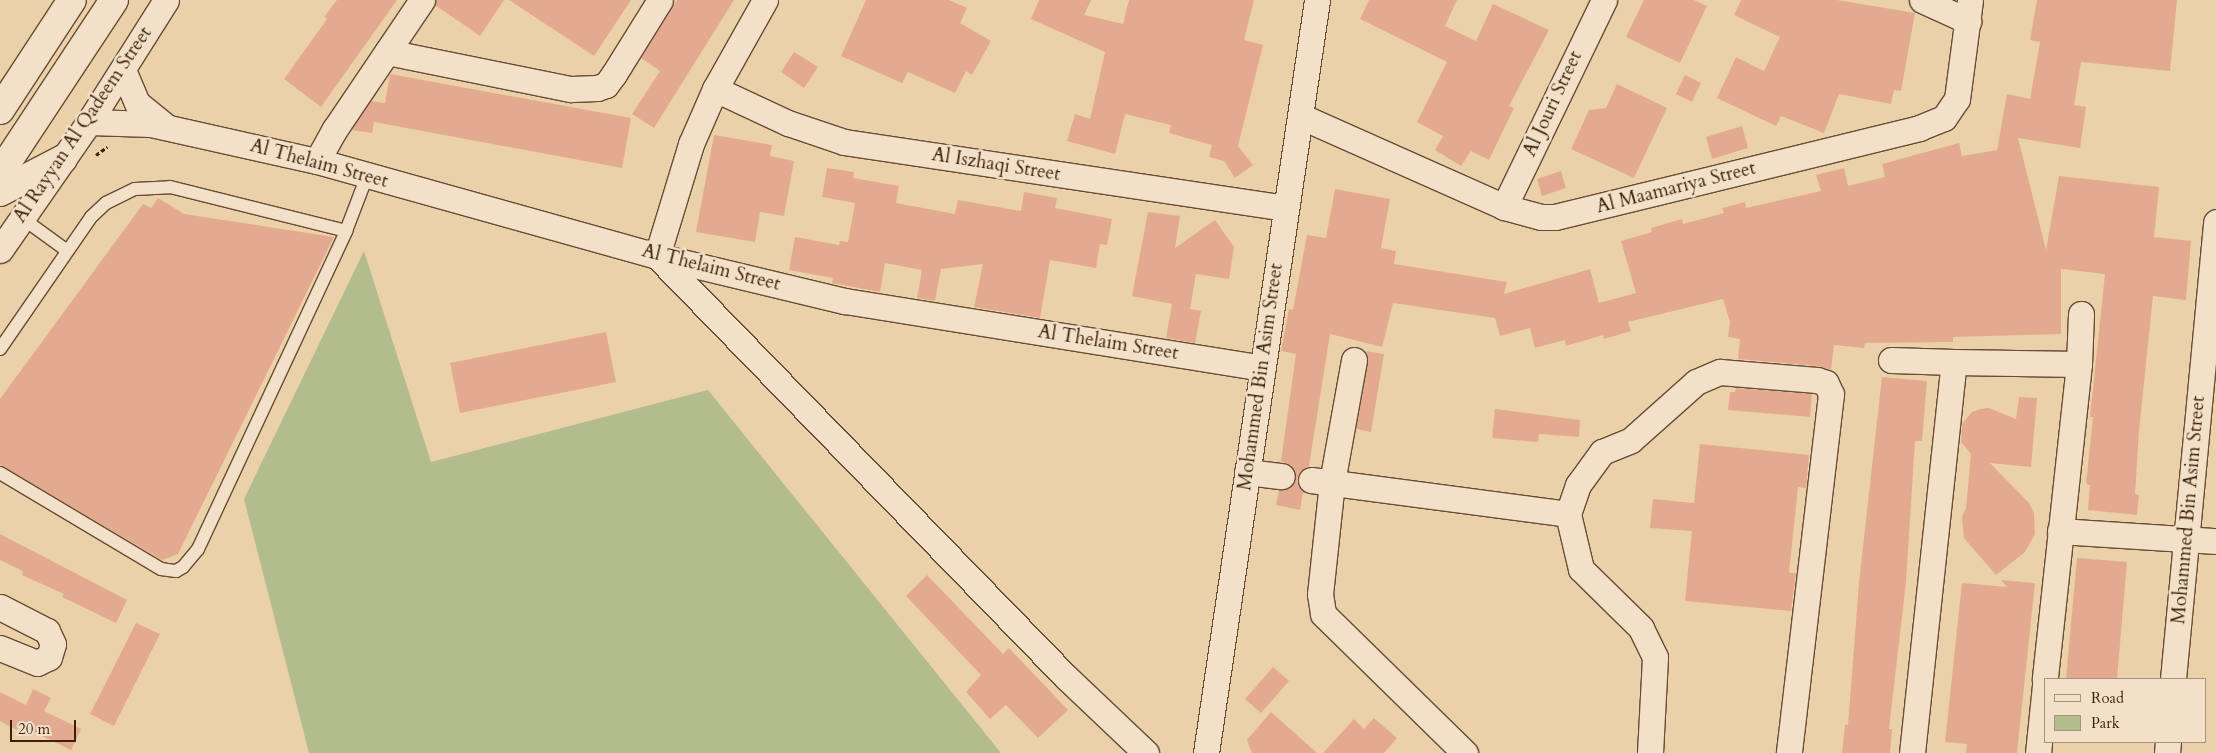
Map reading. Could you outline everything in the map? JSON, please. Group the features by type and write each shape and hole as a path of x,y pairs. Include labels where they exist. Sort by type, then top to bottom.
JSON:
{"street":[{"path":"0,110 72,0"},
{"path":"0,173 114,0"},
{"name":"Al Rayyan Al Qadeem Street","path":"0,250 123,70 166,0"},
{"path":"317,161 422,0"},
{"path":"387,52 572,89 597,88 606,85 614,74 660,0"},
{"path":"765,0 715,89 691,144 657,256 1067,678 1146,753"},
{"name":"Mohammed Bin Asim Street","path":"1206,753 1317,0"},
{"name":"Al Jouri Street","path":"1504,208 1604,0"},
{"path":"1922,0 1969,10"},
{"name":"Al Maamariya Street","path":"1300,116 1504,208 1541,217 1555,217 1934,123 1952,109 1957,99 1969,10"},
{"name":"Al Thelaim Street","path":"123,70 136,103 167,127"},
{"name":"Al Iszhaqi Street","path":"715,89 788,122 844,142 1286,208"},
{"name":"Al Thelaim Street","path":"88,122 123,121 167,127 317,161 657,256 845,301 1263,368"},
{"path":"0,192 63,159"},
{"name":"Mohammed Bin Asim Street","path":"2173,678 2216,222"},
{"path":"2045,678 2079,364 2081,314"},
{"path":"1354,360 1322,481 1320,594 1323,614 1466,753"},
{"path":"1891,360 2079,364"},
{"path":"1912,753 1954,362"},
{"path":"1650,753 1655,657 1641,628 1581,569 1568,514 1578,485 1602,452 1631,440 1696,382 1720,372 1817,380 1826,383 1831,394 1789,753"},
{"path":"1248,472 1282,476"},
{"path":"1322,481 1568,514"},
{"path":"2060,530 2216,540"},
{"path":"0,607 47,631 53,644 49,657 37,663 0,648"},
{"path":"2038,753 2044,695"}],"lane":[{"path":"0,473 161,568 176,571 184,567 198,549 346,231 367,176"},
{"path":"0,349 66,250 106,203 134,189 170,187 346,231"},
{"path":"22,218 66,250"}],"path":[{"path":"92,158 112,146"}],"green space":[{"path":"364,251 431,462 708,390 1001,753 309,753 244,499"}],"building":[{"path":"337,0 397,0 321,107 284,79 327,19 324,17"},
{"path":"436,0 504,0 480,36 435,5"},
{"path":"509,0 631,0 594,56"},
{"path":"677,0 734,0 654,128 632,114 660,71 641,58"},
{"path":"866,0 949,0 967,8 960,23 991,41 972,75 966,71 955,93 908,72 902,83 841,56"},
{"path":"1039,0 1091,0 1084,15 1123,24 1129,0 1254,0 1244,40 1263,45 1238,146 1253,165 1235,178 1224,161 1209,157 1212,145 1169,133 1171,125 1125,114 1115,154 1067,141 1075,114 1090,119 1105,52 1031,19"},
{"path":"1369,0 1457,0 1445,26 1476,41 1493,4 1549,30 1509,106 1514,108 1489,160 1471,151 1461,166 1435,150 1443,136 1417,122 1447,62 1360,19"},
{"path":"1644,0 1694,0 1707,6 1680,63 1626,37"},
{"path":"1741,0 1837,0 1915,13 1901,91 1894,90 1891,104 1839,94 1824,133 1781,116 1776,126 1717,98 1736,57 1764,71 1780,37 1734,15"},
{"path":"2037,0 2177,0 2170,71 2081,62 2074,105 2086,107 2080,148 2018,138 2046,250 2059,176 2159,187 2154,237 2191,241 2186,300 2153,296 2139,431 2135,494 2139,495 2137,515 2088,510 2090,485 2086,484 2093,417 2090,417 2105,274 2061,269 2061,334 1953,337 1953,342 1865,343 1864,348 1834,345 1831,370 1818,366 1738,359 1740,339 1728,337 1730,322 1723,299 1628,322 1631,331 1604,339 1603,335 1566,346 1565,340 1535,348 1530,328 1500,336 1495,318 1393,303 1382,347 1330,334 1309,466 1300,471 1297,478 1298,486 1306,493 1303,493 1300,510 1276,505 1279,490 1288,489 1296,477 1291,465 1281,461 1296,354 1281,351 1289,309 1293,310 1307,235 1326,238 1335,189 1390,199 1381,248 1396,251 1394,264 1507,282 1504,294 1590,269 1599,303 1636,293 1621,241 1652,232 1651,228 1682,219 1683,224 1724,213 1722,208 1745,202 1746,208 1821,191 1816,175 1844,168 1848,186 1885,177 1882,164 1959,143 1962,156 1997,150 2007,94 2030,99 2040,42 2030,40"},
{"path":"794,52 818,67 804,88 781,72"},
{"path":"390,74 631,118 622,168 374,122 372,133 352,130 371,101 385,103"},
{"path":"1685,75 1701,83 1692,102 1676,94"},
{"path":"1617,84 1667,108 1634,178 1571,149 1589,110 1606,108"},
{"path":"1742,126 1748,148 1712,159 1706,137"},
{"path":"714,135 772,145 770,156 794,161 784,216 760,212 755,242 696,232"},
{"path":"827,168 854,172 853,178 899,186 896,203 955,214 958,200 1021,211 1024,192 1057,198 1055,208 1112,219 1107,245 1100,244 1096,268 1050,260 1040,318 974,307 983,264 941,269 935,301 917,298 922,270 885,263 880,292 832,283 833,278 789,270 795,237 839,245 840,241 848,242 855,203 822,197"},
{"path":"1561,171 1566,188 1542,196 1537,179"},
{"path":"158,198 184,214 334,237 178,554 162,560 0,465 0,399 143,204 151,208"},
{"path":"1148,212 1180,216 1175,248 1215,220 1234,247 1229,279 1196,274 1190,309 1201,311 1195,343 1166,338 1172,304 1132,296"},
{"path":"606,332 616,382 460,413 450,363"},
{"path":"1366,351 1384,354 1371,432 1356,429 1368,363"},
{"path":"1882,377 1927,381 1922,441 1915,441 1906,582 1889,729 1892,729 1890,753 1842,753 1845,725 1848,725 1859,583"},
{"path":"1736,388 1812,394 1810,417 1728,410 1730,392 1735,392"},
{"path":"2019,397 2037,398 2031,467 1990,463 2029,503 2034,513 2035,534 2025,552 1996,575 1964,538 1962,517 1966,508 1971,454 1961,442 1962,424 1972,412 1989,408 2016,419"},
{"path":"1495,409 1580,420 1579,437 1539,434 1538,442 1492,438"},
{"path":"1700,444 1809,455 1806,488 1798,487 1789,573 1796,573 1791,611 1685,601 1692,531 1650,528 1653,499 1694,503"},
{"path":"0,534 127,600 116,623 62,597 64,594 22,575 23,571 0,560"},
{"path":"2077,558 2127,562 2117,678 2066,678"},
{"path":"927,575 1003,654 1009,648 1068,710 1038,738 1006,705 990,719 966,692 981,675 906,596"},
{"path":"2001,580 2035,583 2017,753 1966,753 1967,744 1945,742 1962,583 2007,587"},
{"path":"136,623 160,634 114,726 90,714"},
{"path":"1273,667 1289,681 1261,713 1245,699"},
{"path":"33,689 51,698 44,711 81,729 71,750 19,725 17,730 0,721 0,692 26,705"},
{"path":"1271,712 1317,753 1252,753 1247,740"},
{"path":"1374,718 1397,738 1384,753 1323,753 1354,719 1364,729"}]}
